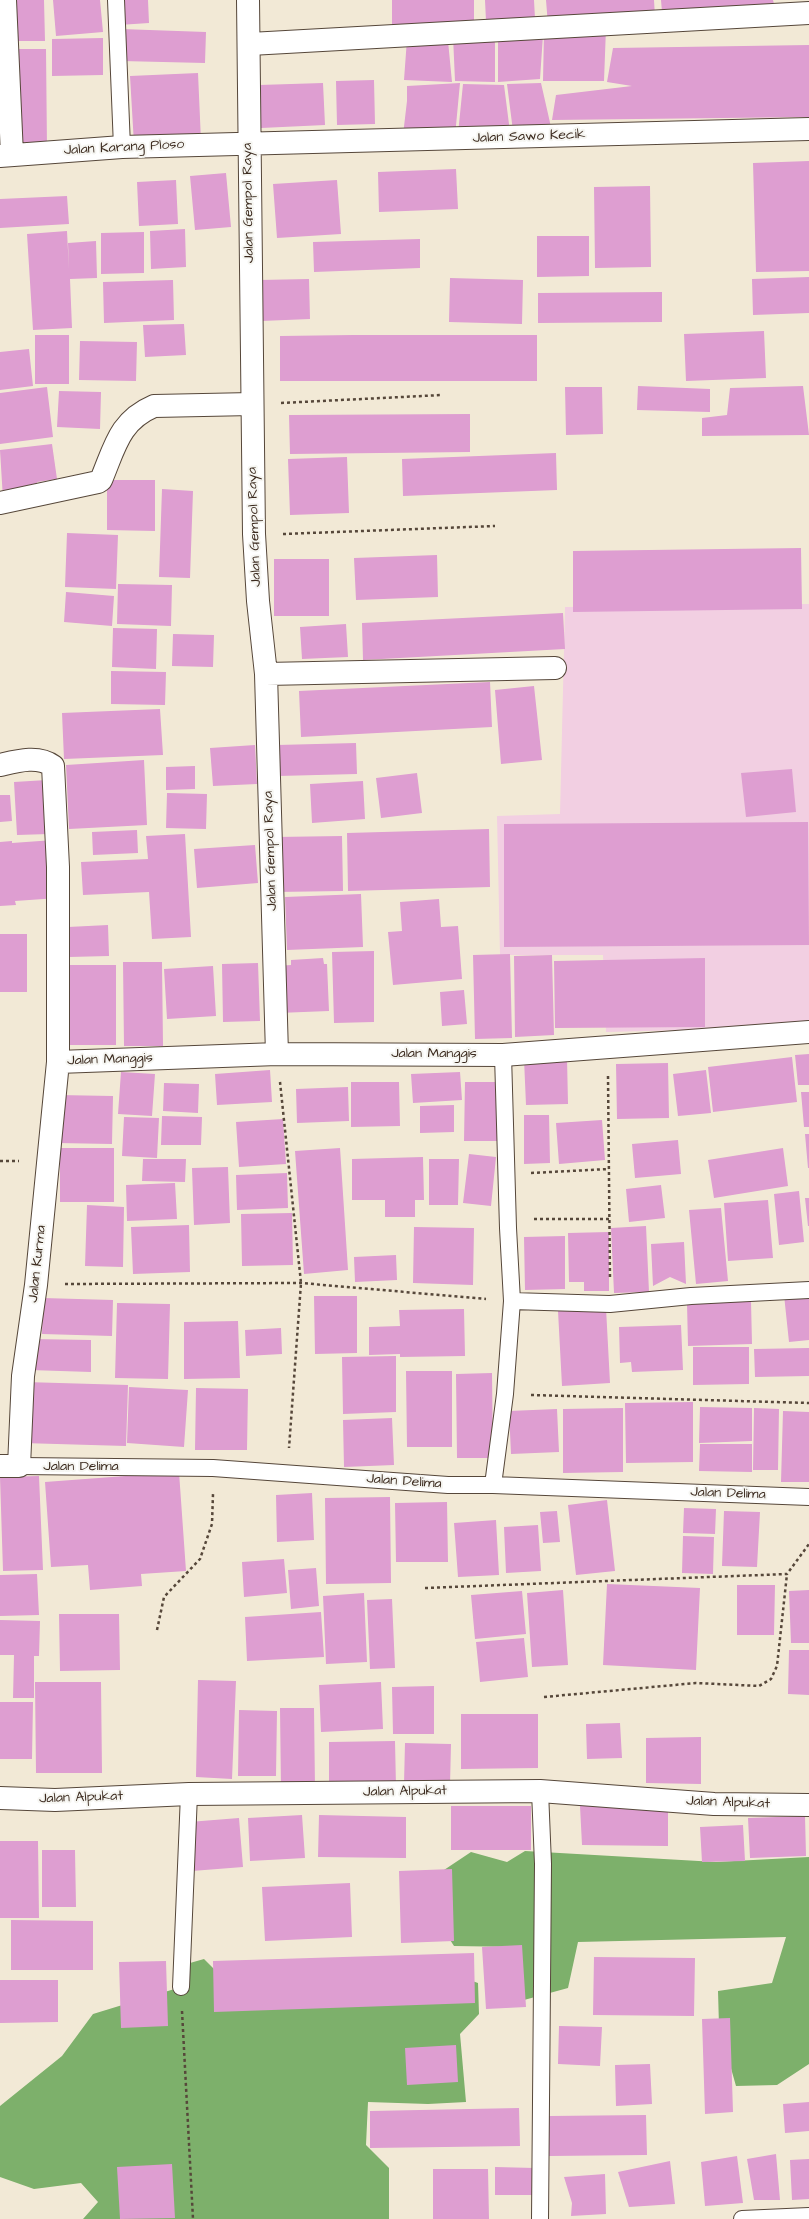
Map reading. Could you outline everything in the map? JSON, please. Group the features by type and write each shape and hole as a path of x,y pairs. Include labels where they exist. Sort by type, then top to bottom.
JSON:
{"street":[{"path":"5,0 6,155"},
{"name":"Jalan Gempol Raya","path":"248,0 250,44 249,144 254,534 258,601 266,674 277,1054"},
{"path":"250,44 809,13"},
{"name":"Jalan Sawo Kecik","path":"249,144 809,129"},
{"name":"Jalan Karang Ploso","path":"6,155 122,147 249,144"},
{"path":"0,503 98,482 101,480 124,426 141,411 154,406 252,404"},
{"path":"266,674 555,668"},
{"name":"Jalan Kurma","path":"0,765 34,760 46,760 52,766 58,867 58,1062 36,1284 9,1466"},
{"name":"Jalan Manggis","path":"58,1062 277,1054 503,1054 809,1032"},
{"name":"Jalan Alpukat","path":"0,1798 55,1800 189,1794 540,1790 714,1804 809,1805"}],"lane":[{"path":"116,0 122,147"},
{"path":"493,1485 505,1394 512,1301 503,1054"},
{"path":"512,1301 610,1304 691,1296 809,1290"},
{"name":"Jalan Delima","path":"9,1466 213,1468 448,1485 493,1485 809,1497"},
{"path":"540,1790 543,1888 540,2219"},
{"path":"181,1987 189,1794"},
{"path":"742,2219 809,2216"}],"path":[{"path":"252,404 442,395"},
{"path":"254,534 494,526"},
{"path":"607,1047 610,1304"},
{"path":"277,1054 301,1283 287,1473"},
{"path":"507,1174 609,1169"},
{"path":"508,1220 610,1219"},
{"path":"36,1284 301,1283 512,1301"},
{"path":"505,1394 809,1403"},
{"path":"157,1630 164,1597 200,1559 212,1524 213,1468"},
{"path":"544,1697 696,1683 752,1686 766,1684 771,1679 777,1666 787,1574 809,1544"},
{"path":"424,1588 787,1574"},
{"path":"181,1987 193,2219"}],"shaded area":[{"path":"809,604 809,1027 606,1032 603,955 500,955 497,816 560,814 565,607"}],"green space":[{"path":"525,1851 716,1862 809,1857 809,2064 777,2085 736,2086 719,2026 718,1991 772,1983 786,1937 578,1942 568,1988 524,2000 520,1947 454,1946 432,1912 438,1874 471,1852 507,1862"},
{"path":"204,1959 240,1995 446,1972 478,1983 479,2014 460,2034 466,2102 428,2104 368,2102 366,2145 389,2168 389,2219 83,2219 98,2202 81,2183 34,2189 0,2177 0,2106 62,2056 93,2014 181,1987 176,1967"}],"building":[{"path":"9,0 44,0 45,41 10,41"},
{"path":"53,0 100,0 103,32 56,36"},
{"path":"118,0 148,0 149,23 119,25"},
{"path":"392,0 474,0 474,24 392,25"},
{"path":"485,0 534,0 535,19 486,21"},
{"path":"546,0 654,0 655,17 548,25"},
{"path":"661,0 773,0 774,4 662,12"},
{"path":"606,28 604,81 543,81 544,31"},
{"path":"121,29 206,32 205,63 121,61"},
{"path":"498,33 543,35 540,79 498,82"},
{"path":"453,36 493,39 495,43 495,82 455,81"},
{"path":"103,38 103,75 52,76 52,39"},
{"path":"407,39 448,41 452,82 404,80"},
{"path":"809,45 809,117 552,120 556,95 632,86 607,82 613,48"},
{"path":"12,49 46,49 47,149 13,149"},
{"path":"198,73 201,141 134,144 130,76"},
{"path":"374,80 375,124 337,125 336,81"},
{"path":"323,83 325,125 261,128 259,85"},
{"path":"460,83 455,136 403,135 407,101 407,86"},
{"path":"541,83 551,127 513,131 507,84"},
{"path":"463,84 504,85 510,132 458,134"},
{"path":"809,161 809,271 756,272 753,163"},
{"path":"456,169 458,209 379,212 378,172"},
{"path":"226,173 231,227 195,230 190,176"},
{"path":"176,180 178,224 139,226 137,182"},
{"path":"337,180 341,234 277,238 273,184"},
{"path":"650,186 651,267 595,268 594,187"},
{"path":"67,196 69,224 0,228 0,199"},
{"path":"185,229 186,267 151,269 150,231"},
{"path":"67,231 69,270 68,243 96,241 97,278 70,279 72,328 33,330 27,234"},
{"path":"144,232 144,273 101,274 101,233"},
{"path":"537,236 589,236 589,276 537,277"},
{"path":"420,239 420,268 314,272 313,242"},
{"path":"809,277 809,313 753,315 752,279"},
{"path":"450,278 523,280 522,324 449,322"},
{"path":"309,279 310,319 261,321 259,280"},
{"path":"173,280 174,320 104,323 103,282"},
{"path":"662,292 662,322 538,323 538,293"},
{"path":"184,324 186,355 145,357 143,325"},
{"path":"764,331 766,378 686,381 684,334"},
{"path":"35,335 69,335 69,384 35,384"},
{"path":"537,335 537,381 280,381 280,336"},
{"path":"80,341 137,342 136,381 79,380"},
{"path":"29,349 33,386 0,390 0,352"},
{"path":"638,386 710,389 710,412 637,410"},
{"path":"803,386 809,435 702,436 702,418 727,415 730,388"},
{"path":"47,387 53,437 0,444 0,393"},
{"path":"565,387 602,387 603,434 566,435"},
{"path":"59,391 101,392 100,429 57,427"},
{"path":"470,414 470,452 290,454 289,415"},
{"path":"52,444 57,479 37,482 38,494 3,499 0,450"},
{"path":"556,453 557,490 403,496 402,459"},
{"path":"347,457 349,513 290,515 288,459"},
{"path":"107,480 155,480 155,531 107,530"},
{"path":"162,489 193,491 190,578 159,577"},
{"path":"67,533 118,535 116,589 65,587"},
{"path":"801,548 802,609 573,612 573,551"},
{"path":"437,555 438,597 356,600 354,558"},
{"path":"274,559 329,559 329,616 274,616"},
{"path":"118,584 172,585 171,626 117,624"},
{"path":"66,592 114,596 112,626 64,622"},
{"path":"563,613 565,649 363,660 362,623"},
{"path":"346,624 348,657 302,659 300,627"},
{"path":"113,628 157,629 156,669 112,667"},
{"path":"173,634 214,635 213,667 172,666"},
{"path":"111,671 166,672 165,705 111,704"},
{"path":"490,682 492,727 301,737 299,691"},
{"path":"534,686 542,760 501,764 495,690"},
{"path":"160,709 163,755 64,759 62,713"},
{"path":"356,743 357,774 278,776 277,745"},
{"path":"255,745 257,784 213,786 210,748"},
{"path":"144,760 147,825 69,829 66,765"},
{"path":"195,766 195,789 166,790 166,767"},
{"path":"792,769 796,812 746,817 741,773"},
{"path":"417,773 422,813 381,818 376,778"},
{"path":"47,780 49,834 17,835 14,782"},
{"path":"363,781 365,819 312,823 310,784"},
{"path":"167,793 207,794 206,829 166,828"},
{"path":"0,795 10,795 12,821 0,822"},
{"path":"808,822 809,945 504,947 504,824"},
{"path":"489,829 490,887 348,891 347,833"},
{"path":"137,830 138,853 93,855 92,832"},
{"path":"185,834 191,937 152,939 149,892 83,895 81,862 148,859 146,836"},
{"path":"342,836 343,891 276,892 276,837"},
{"path":"54,840 58,898 15,901 16,905 0,906 0,842 12,841 12,843"},
{"path":"255,845 258,883 197,888 194,849"},
{"path":"361,894 363,947 287,950 285,897"},
{"path":"439,899 441,927 458,926 462,979 393,985 388,932 402,931 400,902"},
{"path":"108,925 109,956 69,957 68,927"},
{"path":"0,934 27,934 27,992 0,992"},
{"path":"374,951 374,1022 334,1023 332,952"},
{"path":"510,954 512,1038 475,1039 473,955"},
{"path":"552,955 554,1035 515,1037 514,956"},
{"path":"323,958 324,964 327,964 329,1011 278,1013 276,966 291,965 291,960"},
{"path":"705,958 705,1027 555,1028 554,961"},
{"path":"123,962 162,962 163,1046 124,1046"},
{"path":"258,963 260,1021 223,1022 222,964"},
{"path":"63,965 116,965 116,1045 63,1045"},
{"path":"213,966 216,1016 167,1019 164,969"},
{"path":"464,990 467,1024 442,1026 440,992"},
{"path":"809,1054 809,1085 798,1085 795,1055"},
{"path":"792,1057 797,1102 713,1112 708,1067"},
{"path":"567,1058 568,1104 526,1105 524,1059"},
{"path":"668,1063 669,1118 617,1119 616,1064"},
{"path":"270,1070 272,1102 217,1105 215,1074"},
{"path":"706,1070 711,1113 678,1116 673,1074"},
{"path":"121,1072 155,1074 152,1116 118,1114"},
{"path":"460,1072 462,1100 413,1103 411,1074"},
{"path":"351,1082 399,1082 400,1126 351,1127"},
{"path":"465,1082 499,1082 497,1141 464,1141"},
{"path":"164,1083 199,1084 198,1113 163,1111"},
{"path":"348,1087 349,1121 297,1123 296,1089"},
{"path":"801,1092 809,1092 809,1127 804,1127"},
{"path":"58,1095 113,1096 112,1144 57,1143"},
{"path":"454,1105 454,1132 420,1133 420,1106"},
{"path":"524,1115 549,1115 550,1163 524,1164"},
{"path":"162,1116 202,1117 201,1145 161,1145"},
{"path":"124,1117 159,1118 157,1158 122,1156"},
{"path":"283,1119 286,1164 239,1167 236,1122"},
{"path":"602,1120 605,1160 559,1164 556,1123"},
{"path":"805,1134 809,1134 809,1168 808,1168"},
{"path":"678,1140 681,1174 635,1178 632,1144"},
{"path":"60,1148 114,1148 114,1202 60,1202"},
{"path":"340,1148 348,1270 304,1274 295,1151"},
{"path":"783,1148 788,1186 714,1198 708,1160"},
{"path":"469,1154 496,1157 491,1206 463,1203"},
{"path":"423,1157 424,1200 415,1200 415,1217 385,1217 385,1200 352,1200 352,1159"},
{"path":"143,1159 186,1159 185,1182 142,1181"},
{"path":"429,1159 459,1159 458,1205 429,1205"},
{"path":"228,1167 230,1223 194,1225 192,1168"},
{"path":"287,1173 288,1208 237,1210 236,1175"},
{"path":"175,1183 177,1219 127,1221 126,1185"},
{"path":"661,1185 665,1218 629,1222 626,1189"},
{"path":"799,1191 804,1242 779,1245 774,1194"},
{"path":"805,1198 809,1198 809,1226 808,1226"},
{"path":"768,1200 773,1258 728,1261 724,1203"},
{"path":"87,1205 124,1207 123,1267 85,1266"},
{"path":"721,1208 728,1281 696,1284 689,1210"},
{"path":"292,1213 293,1265 242,1266 241,1214"},
{"path":"189,1225 190,1272 133,1274 131,1227"},
{"path":"646,1226 649,1292 614,1293 611,1228"},
{"path":"414,1227 474,1228 473,1285 413,1283"},
{"path":"609,1232 609,1291 584,1291 584,1282 569,1282 568,1233"},
{"path":"565,1236 565,1289 525,1290 524,1237"},
{"path":"684,1242 686,1284 670,1277 653,1286 651,1244"},
{"path":"396,1255 397,1280 355,1282 354,1257"},
{"path":"809,1293 809,1340 789,1342 784,1295"},
{"path":"314,1296 357,1296 357,1353 315,1354"},
{"path":"43,1298 113,1300 112,1336 42,1334"},
{"path":"751,1301 752,1344 688,1346 687,1303"},
{"path":"117,1303 170,1304 168,1379 115,1378"},
{"path":"606,1308 610,1383 562,1386 558,1311"},
{"path":"464,1309 465,1356 400,1357 400,1354 369,1355 369,1327 400,1326 399,1310"},
{"path":"238,1321 240,1378 184,1379 184,1322"},
{"path":"681,1325 683,1370 632,1372 631,1362 620,1363 619,1327"},
{"path":"281,1328 282,1354 246,1356 245,1330"},
{"path":"31,1339 91,1340 91,1372 30,1370"},
{"path":"693,1347 749,1347 749,1384 693,1385"},
{"path":"809,1348 809,1376 755,1377 754,1349"},
{"path":"396,1356 396,1412 343,1414 342,1357"},
{"path":"406,1371 452,1371 452,1447 407,1447"},
{"path":"492,1373 493,1458 457,1458 456,1374"},
{"path":"25,1382 128,1385 126,1446 22,1443"},
{"path":"129,1387 188,1390 184,1447 127,1443"},
{"path":"196,1388 248,1389 247,1450 195,1450"},
{"path":"693,1402 693,1462 626,1463 625,1403"},
{"path":"700,1407 752,1408 752,1441 699,1443"},
{"path":"623,1408 623,1472 563,1473 563,1409"},
{"path":"754,1408 779,1409 778,1470 753,1470"},
{"path":"557,1409 559,1452 511,1454 509,1411"},
{"path":"783,1411 809,1412 809,1482 781,1482"},
{"path":"392,1418 394,1465 344,1467 343,1420"},
{"path":"700,1444 752,1444 752,1472 699,1471"},
{"path":"179,1472 186,1571 141,1574 142,1586 90,1590 88,1565 51,1567 45,1482"},
{"path":"39,1476 43,1570 3,1571 0,1477"},
{"path":"312,1493 314,1540 277,1542 276,1495"},
{"path":"390,1497 391,1583 326,1584 325,1498"},
{"path":"607,1500 615,1571 576,1575 568,1505"},
{"path":"447,1502 448,1562 396,1562 395,1503"},
{"path":"684,1508 716,1509 715,1534 683,1533"},
{"path":"557,1511 560,1542 543,1543 540,1512"},
{"path":"724,1511 760,1512 757,1567 722,1566"},
{"path":"496,1520 499,1575 458,1577 454,1523"},
{"path":"538,1525 541,1571 506,1573 504,1527"},
{"path":"683,1536 714,1537 713,1574 682,1573"},
{"path":"284,1559 287,1593 244,1597 242,1562"},
{"path":"316,1568 319,1606 291,1609 288,1570"},
{"path":"37,1574 39,1615 0,1616 0,1575"},
{"path":"607,1584 700,1588 696,1670 603,1665"},
{"path":"737,1585 775,1585 774,1635 737,1635"},
{"path":"563,1590 568,1665 532,1667 527,1593"},
{"path":"809,1590 809,1643 791,1643 789,1591"},
{"path":"522,1591 526,1634 475,1639 471,1595"},
{"path":"364,1593 367,1662 326,1664 323,1596"},
{"path":"392,1599 395,1668 370,1669 367,1600"},
{"path":"321,1612 324,1657 247,1661 245,1617"},
{"path":"59,1614 119,1614 120,1670 60,1671"},
{"path":"0,1620 40,1621 39,1656 34,1656 34,1698 13,1698 14,1655 0,1655"},
{"path":"524,1638 528,1677 480,1682 476,1642"},
{"path":"789,1650 809,1650 809,1695 788,1694"},
{"path":"198,1680 236,1681 232,1779 196,1777"},
{"path":"35,1682 101,1682 102,1773 36,1773"},
{"path":"381,1682 383,1729 321,1732 319,1685"},
{"path":"434,1686 434,1734 393,1734 392,1687"},
{"path":"0,1702 33,1702 32,1759 0,1759"},
{"path":"280,1708 314,1708 315,1789 281,1790"},
{"path":"239,1710 277,1711 276,1776 238,1776"},
{"path":"461,1714 538,1714 538,1768 461,1769"},
{"path":"620,1723 622,1758 587,1759 586,1724"},
{"path":"701,1737 701,1784 646,1783 646,1738"},
{"path":"395,1741 396,1787 329,1789 329,1742"},
{"path":"405,1743 451,1744 450,1785 404,1784"},
{"path":"623,1805 668,1809 668,1846 582,1845 580,1806"},
{"path":"451,1806 531,1806 531,1850 451,1850"},
{"path":"302,1815 305,1858 250,1861 248,1818"},
{"path":"319,1815 406,1817 406,1858 318,1857"},
{"path":"805,1816 806,1856 750,1858 748,1818"},
{"path":"239,1818 243,1867 192,1871 189,1822"},
{"path":"743,1825 745,1861 702,1862 700,1827"},
{"path":"0,1841 38,1841 39,1918 0,1918"},
{"path":"42,1850 75,1850 76,1907 42,1907"},
{"path":"452,1869 454,1941 401,1943 399,1871"},
{"path":"350,1883 352,1937 265,1941 262,1887"},
{"path":"11,1920 93,1921 93,1970 11,1970"},
{"path":"522,1945 526,2007 486,2009 482,1947"},
{"path":"474,1953 475,2003 214,2012 213,1961"},
{"path":"594,1957 695,1958 694,2016 593,2015"},
{"path":"166,1961 168,2026 121,2028 119,1962"},
{"path":"0,1980 58,1980 58,2022 0,2023"},
{"path":"730,2018 733,2112 705,2114 702,2019"},
{"path":"559,2026 602,2027 600,2066 558,2064"},
{"path":"456,2045 458,2082 407,2085 405,2048"},
{"path":"650,2064 652,2104 616,2106 615,2065"},
{"path":"809,2102 809,2131 785,2133 783,2104"},
{"path":"519,2108 520,2146 370,2148 370,2111"},
{"path":"646,2115 647,2155 549,2156 549,2116"},
{"path":"776,2154 780,2200 754,2200 747,2159"},
{"path":"737,2156 743,2203 705,2206 701,2162"},
{"path":"809,2159 809,2199 792,2200 790,2160"},
{"path":"670,2161 675,2204 629,2207 618,2172"},
{"path":"172,2164 175,2218 120,2219 117,2167"},
{"path":"495,2167 535,2168 535,2195 495,2195"},
{"path":"433,2169 488,2169 489,2219 433,2219"},
{"path":"605,2174 606,2214 571,2216 572,2203 564,2177"}]}
